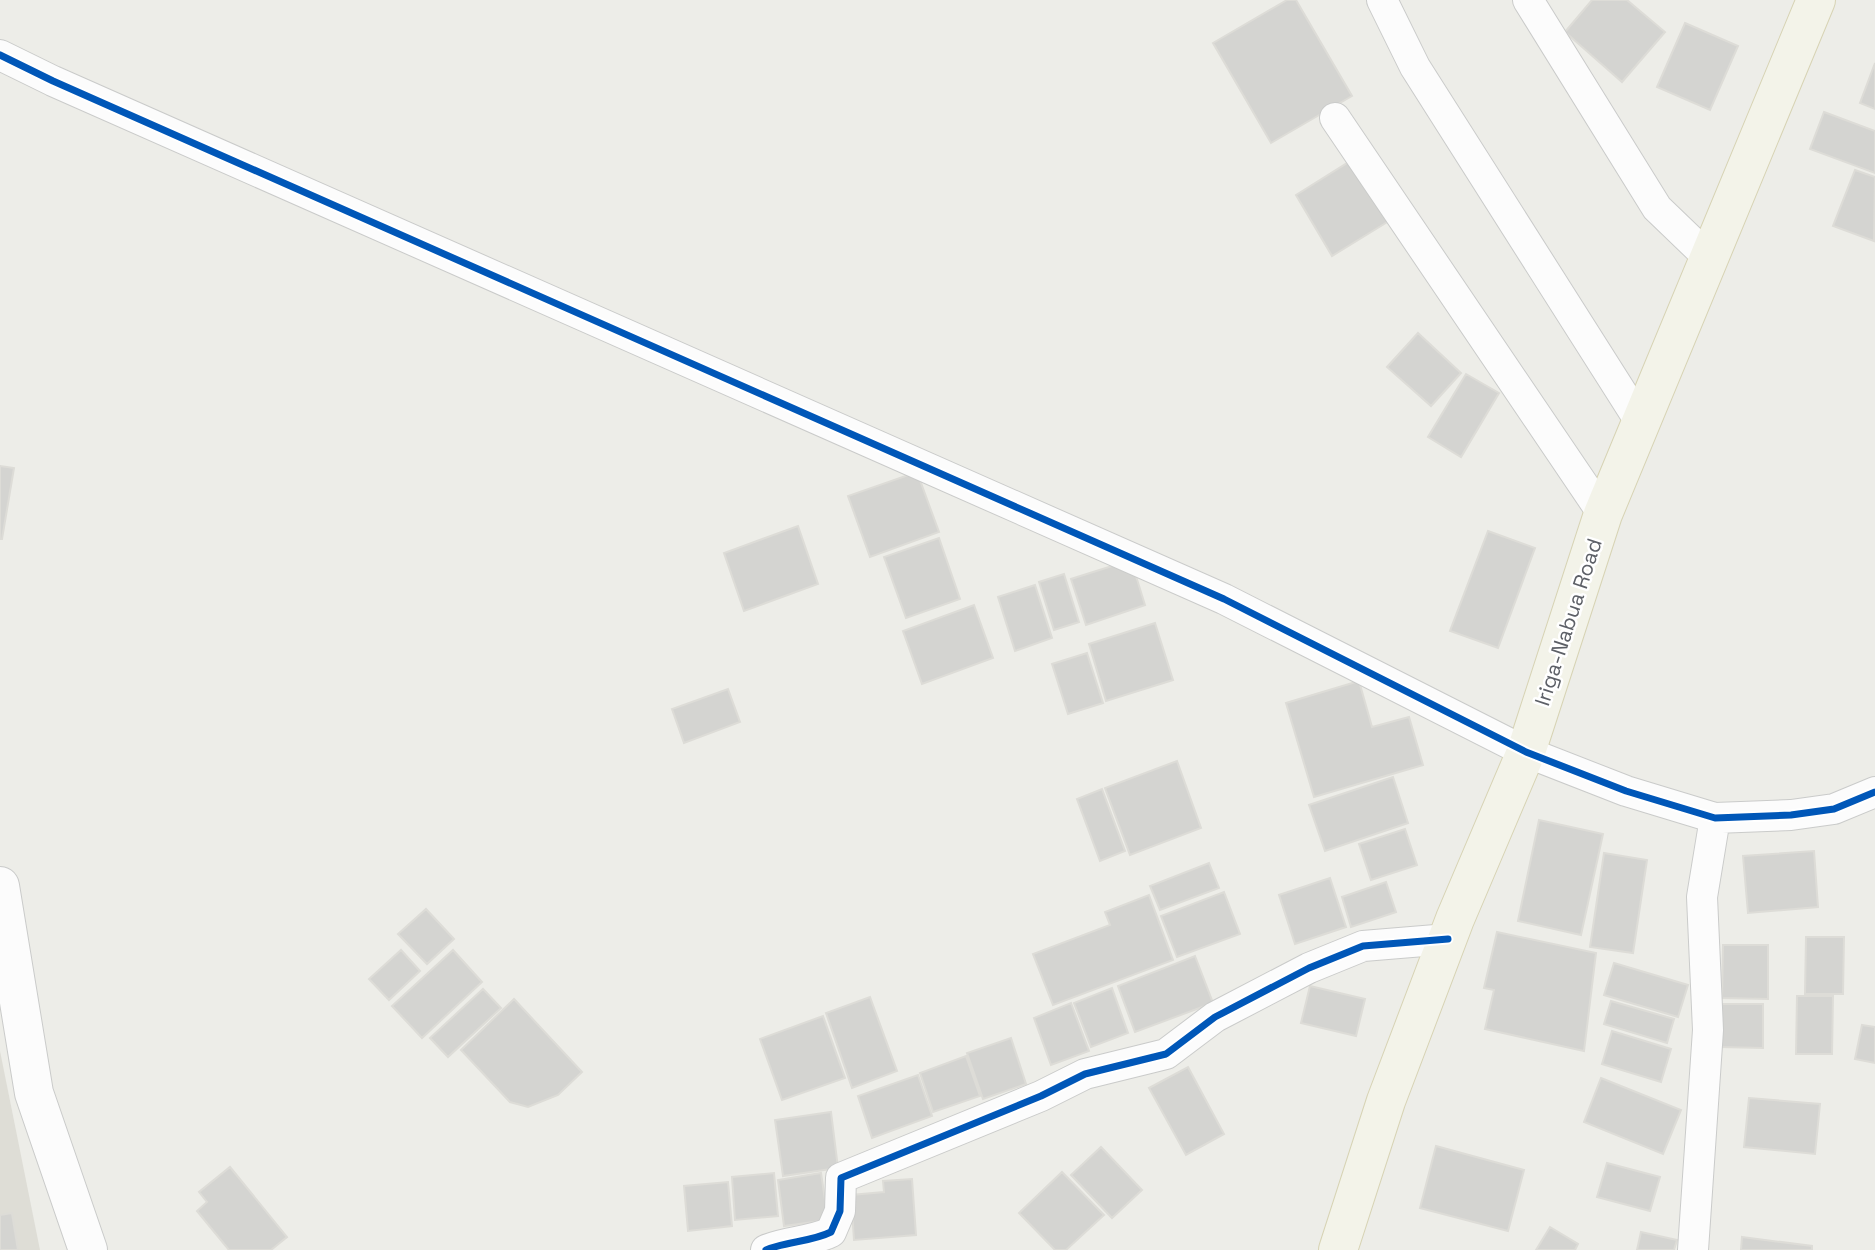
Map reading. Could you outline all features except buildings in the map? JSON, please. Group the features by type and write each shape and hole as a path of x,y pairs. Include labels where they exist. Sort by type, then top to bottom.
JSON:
{"main road":[{"name":"Iriga-Nabua Road","path":"1338,1250 1386,1101 1465,890 1526,752 1603,514 1815,0"}],"street":[{"path":"1382,0 1415,67 1641,423"},
{"path":"1528,0 1657,208 1709,258"},
{"path":"0,55 53,81 1224,599 1526,752 1626,791 1715,818 1791,815 1834,808 1875,792"},
{"path":"1335,118 1603,514"},
{"path":"1693,1250 1708,1030 1702,897 1715,818"},
{"path":"0,886 34,1093 88,1250"},
{"path":"766,1250 777,1245 818,1239 831,1232 840,1211 841,1178 1041,1097 1085,1074 1166,1054 1215,1017 1309,968 1363,946 1448,939"}],"shaded area":[{"path":"0,1051 40,1250 0,1250"}],"cycle path":[{"path":"0,55 53,81 1224,599 1526,752 1626,791 1715,818 1791,815 1834,809 1875,792"},
{"path":"766,1250 831,1232 840,1211 841,1178 1041,1096 1085,1074 1166,1054 1215,1017 1309,968 1363,946 1448,939"}]}
